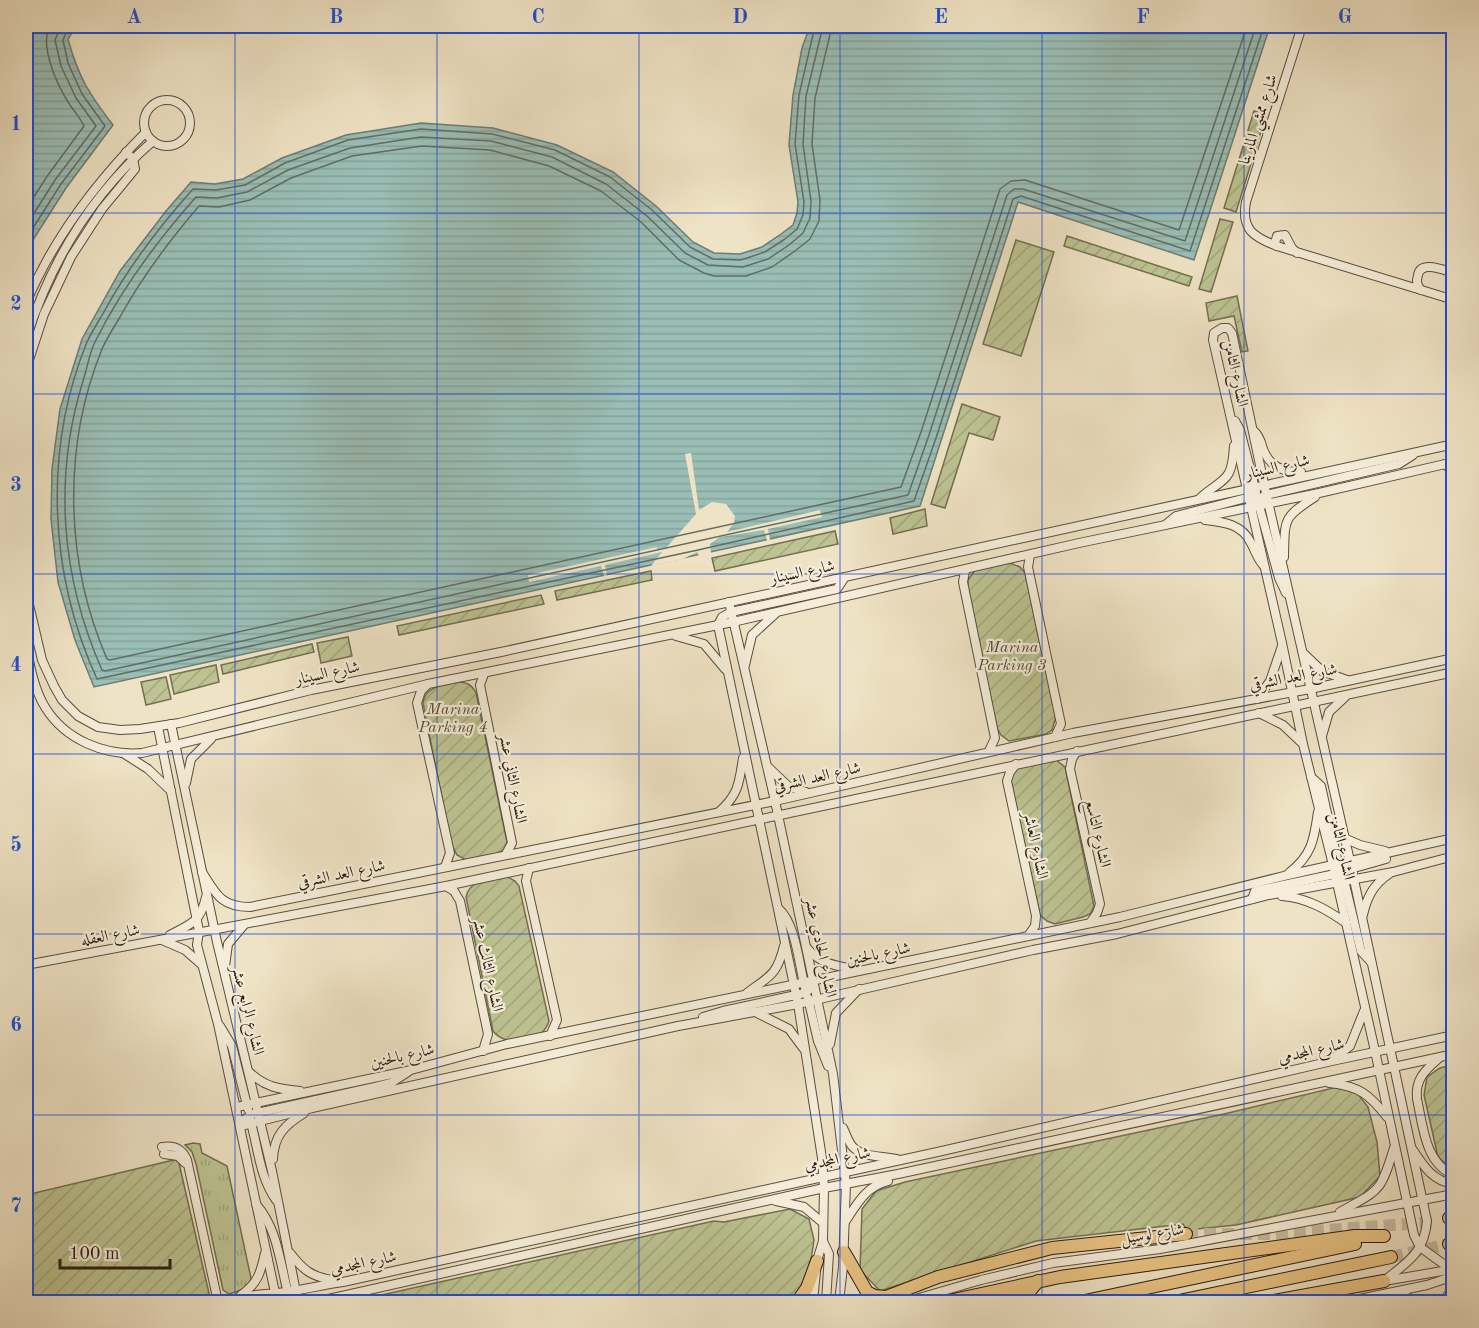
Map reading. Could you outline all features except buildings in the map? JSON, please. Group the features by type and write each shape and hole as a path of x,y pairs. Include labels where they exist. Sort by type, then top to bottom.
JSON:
{"highway":[{"path":"844,1252 867,1292 875,1296 886,1297 938,1276 1052,1248 1186,1234"},
{"path":"944,1302 1038,1281 1355,1236 1388,1235 1315,1254 1080,1302"},
{"path":"1174,1302 1391,1257"},
{"path":"797,1302 807,1288 817,1262"},
{"path":"998,1302 1029,1292 1038,1281"},
{"path":"1268,1302 1384,1287"}],"street":[{"name":"شارع ممشي المارينا","path":"1302,26 1246,202 1245,222 1256,237 1277,246 1276,236 1285,235 1297,253 1400,284"},
{"path":"173,100 185,109 190,124 183,139 167,146 153,141 146,132 145,117 150,107 158,101 173,100"},
{"path":"26,303 43,265 75,213 100,180 146,132"},
{"path":"26,339 38,303 63,251 107,187 153,141"},
{"path":"26,369 44,314 61,274 102,209 135,169 133,159 126,152"},
{"path":"1421,290 1417,283 1419,270 1425,267 1454,273"},
{"path":"1400,284 1418,276"},
{"path":"1400,284 1454,300"},
{"name":"الشارع الثامن","path":"1384,1287 1410,1261 1420,1247 1425,1239 1427,1221 1362,918 1343,871 1319,808 1303,744 1265,568 1257,496 1253,431 1232,333 1228,328 1222,327 1214,333 1213,340 1234,434 1257,496 1283,566 1344,838 1343,871 1346,923 1406,1204 1420,1247"},
{"path":"1229,409 1240,430 1279,578 1293,608"},
{"path":"1253,431 1259,436 1268,458 1277,468 1292,472 1314,473"},
{"path":"1196,501 1216,488 1229,474 1234,434"},
{"name":"شارع السينار","path":"123,753 142,753 399,690 718,626 1198,519 1314,473 1454,444"},
{"path":"1162,527 1176,516 1400,464 1416,453"},
{"path":"1449,463 1454,473"},
{"name":"شارع السينار","path":"26,592 29,623 42,660 62,700 78,716 98,727 134,730 158,728 311,690 730,607 837,589 845,577 1196,501 1319,493 1449,463"},
{"path":"1283,566 1284,534 1289,518 1299,506 1319,493"},
{"path":"1198,519 1223,522 1241,529 1250,540 1265,568"},
{"path":"1030,555 1028,567 1061,724 1055,736"},
{"path":"1016,558 1028,567"},
{"path":"965,571 963,582 995,738 989,751"},
{"path":"951,574 963,582"},
{"path":"718,626 730,607"},
{"name":"الشارع الحادي عشر","path":"730,607 775,801 813,981 804,994 807,1055 824,1177 823,1240 817,1262 813,1302"},
{"path":"744,668 752,635 776,612"},
{"name":"الشارع الحادي عشر","path":"718,626 785,943 829,1051 846,1184 844,1252 839,1302"},
{"path":"670,635 704,644 727,671"},
{"path":"1257,699 1270,681 1282,643"},
{"path":"26,645 27,656 39,695 58,724 95,747 123,753 148,769 171,791"},
{"path":"1303,653 1322,671 1347,680"},
{"name":"شارع العد الشرقي","path":"202,872 220,899 231,905 250,907 775,801 1055,736 1310,689 1454,658"},
{"name":"شارع العد الشرقي","path":"214,924 225,927 244,925 446,886 1454,672"},
{"path":"469,677 480,685 484,674"},
{"path":"417,703 421,691 428,684"},
{"name":"الشارع الثاني عشر","path":"480,685 512,843 506,854"},
{"path":"399,690 412,697 417,703 450,854 445,867"},
{"path":"1322,736 1329,712 1346,695"},
{"path":"1258,712 1283,725 1303,744"},
{"name":"الشارع الرابع عشر","path":"171,724 225,978 249,1072 254,1115 272,1171 279,1203 289,1251 292,1291 296,1302"},
{"path":"1061,724 1073,733"},
{"name":"الشارع الرابع عشر","path":"158,728 199,931 197,945 237,1107 277,1298"},
{"path":"185,789 192,759 213,736"},
{"path":"995,738 1007,746"},
{"path":"720,812 736,792 744,751"},
{"path":"1070,769 1077,751"},
{"path":"1054,756 1064,761 1070,769"},
{"path":"991,770 1007,781 1016,764"},
{"path":"767,767 788,786 812,793"},
{"name":"الشارع التاسع","path":"1070,769 1100,904"},
{"path":"1311,777 1321,786 1361,951 1372,963"},
{"name":"الشارع العاشر","path":"1007,781 1036,916"},
{"path":"1288,875 1301,864 1308,854 1319,808"},
{"path":"1344,838 1360,845 1391,852"},
{"name":"شارع بالحنين","path":"254,1115 309,1091 411,1070 507,1044 744,996 804,994 859,988 1116,934 1269,895 1343,871 1391,852 1454,838"},
{"name":"الشارع الثاني عشر","path":"512,843 524,850"},
{"path":"1252,899 1255,891 1403,855 1417,846"},
{"path":"450,854 464,863"},
{"name":"شارع بالحنين","path":"254,1115 312,1108 678,1026 755,1012 804,994 813,981 1120,917 1288,875 1343,871 1393,872 1454,856"},
{"path":"529,868 526,881 556,1020 550,1036"},
{"path":"514,872 526,881"},
{"path":"1362,918 1370,892 1377,882 1393,872"},
{"path":"189,880 202,912 214,924 199,931"},
{"name":"الشارع الثالث عشر","path":"460,901 469,881"},
{"name":"الشارع الثالث عشر","path":"446,886 454,891 460,901 488,1034 483,1050"},
{"path":"161,940 197,920 207,895"},
{"path":"1269,895 1293,897 1309,902 1331,912 1346,923"},
{"path":"1100,904 1107,912 1120,917"},
{"path":"1090,923 1100,904"},
{"path":"777,908 788,920 804,994 818,1041 833,1074"},
{"path":"1036,916 1043,924 1055,930"},
{"path":"1028,936 1035,926 1036,916"},
{"path":"225,978 228,944 244,925"},
{"name":"شارع العقله","path":"26,965 199,931"},
{"path":"161,940 185,950 202,965"},
{"path":"744,996 765,980 778,966 785,943"},
{"path":"806,947 825,963 866,970"},
{"path":"829,1051 836,1013 859,988"},
{"path":"678,1026 723,1011 804,994"},
{"path":"1332,1061 1350,1046 1365,1011"},
{"path":"755,1012 789,1029 807,1055"},
{"path":"556,1020 574,1031"},
{"path":"218,1024 232,1046 247,1106 254,1115 263,1177 267,1188 279,1203"},
{"name":"الشارع الثالث عشر","path":"488,1034 507,1044"},
{"name":"شارع المجدمي","path":"226,1302 236,1298 277,1298 292,1291 343,1282 824,1177 1454,1035"},
{"name":"شارع المجدمي","path":"315,1302 334,1300 824,1188 1454,1054"},
{"path":"1440,1057 1422,1073 1416,1089 1432,1158 1440,1167 1454,1175"},
{"path":"241,1126 254,1115 391,1083 411,1070"},
{"path":"249,1072 260,1082 274,1088 309,1091"},
{"path":"1324,1083 1350,1086 1363,1091 1389,1120"},
{"path":"237,1107 247,1106"},
{"path":"237,1107 254,1115"},
{"path":"272,1171 273,1149 278,1134 288,1124 312,1108"},
{"path":"840,1124 856,1150 865,1154 889,1156 900,1160"},
{"path":"1334,1215 1380,1187 1385,1179 1395,1145"},
{"path":"1410,1145 1432,1175 1454,1184"},
{"path":"163,1150 173,1146 180,1149 187,1160 218,1302"},
{"path":"844,1222 863,1195 879,1183 888,1181 898,1174"},
{"name":"شارع لوسيل","path":"905,1302 981,1280 1053,1263 1160,1250 1334,1215 1454,1194"},
{"path":"770,1200 804,1207 823,1223"},
{"path":"256,1204 273,1230 292,1291"},
{"path":"823,1240 829,1254 826,1302"},
{"path":"1420,1247 1442,1263 1454,1268"},
{"path":"236,1298 255,1283 262,1268 266,1250"},
{"path":"289,1251 301,1268 309,1273 343,1282"},
{"path":"1345,1302 1384,1287 1454,1268"},
{"path":"1384,1287 1427,1285 1454,1276"},
{"path":"1384,1287 1419,1302"},
{"path":"1443,1302 1454,1289"}],"green space":[{"path":"1254,111 1266,115 1236,212 1224,208"},
{"path":"1220,219 1233,222 1211,292 1199,289"},
{"path":"1067,236 1192,277 1189,286 1064,246"},
{"path":"1016,240 1054,252 1021,356 983,344"},
{"path":"1237,296 1248,351 1242,352 1234,316 1209,321 1206,303"},
{"path":"962,404 1000,417 993,440 969,433 945,508 931,504"},
{"path":"925,509 927,526 893,534 890,518"},
{"path":"835,531 838,544 715,571 712,558"},
{"name":"Marina Parking 3","path":"1010,563 1020,567 1025,573 1056,716 1052,730 1046,734 1009,741 1001,735 997,728 968,595 968,580 975,570"},
{"path":"651,571 652,580 557,600 555,591"},
{"path":"541,595 544,604 399,635 397,626"},
{"path":"348,637 352,656 321,663 317,643"},
{"path":"312,644 314,652 223,674 221,665"},
{"path":"216,665 219,682 174,694 170,675"},
{"path":"166,677 171,699 146,705 141,682"},
{"name":"Marina Parking 4","path":"458,682 469,684 476,693 507,842 504,850 497,854 468,861 457,855 451,843 423,703 427,693 431,690 441,685"},
{"path":"1056,760 1065,767 1094,906 1090,914 1055,924 1040,915 1011,782 1012,774 1017,767"},
{"path":"506,876 519,886 549,1021 540,1034 532,1039 515,1042 499,1037 493,1031 466,897 468,891 476,883"},
{"path":"1453,1065 1453,1170 1438,1157 1424,1095 1427,1077 1440,1068"},
{"path":"1350,1084 1368,1107 1377,1142 1380,1176 1360,1197 1236,1225 1187,1230 1183,1224 1036,1241 880,1291 860,1270 862,1209 876,1191 905,1182 1224,1114"},
{"path":"200,1144 202,1153 227,1166 252,1283 245,1289 229,1294 223,1290 196,1164 192,1152 185,1145"},
{"path":"178,1159 211,1302 27,1302 26,1195"},
{"path":"790,1209 809,1219 814,1240 810,1266 798,1296 788,1302 350,1302 714,1221 724,1222"}],"water":[{"path":"26,26 76,26 68,39 76,64 91,95 113,125 66,188 26,251"},
{"path":"810,26 1270,26 1194,260 1018,202 920,506 94,687 75,640 58,582 51,519 52,469 60,409 82,339 120,271 191,182 215,184 243,179 282,158 346,135 421,123 493,128 557,145 613,172 656,206 693,242 714,253 740,254 762,247 781,234 793,225 797,213 798,202 789,145 793,95 802,48"}],"pier":[{"path":"691,453 699,510 712,502 726,504 735,516 734,523 727,532 820,510 822,517 768,529 770,540 767,541 764,530 720,537 710,544 711,553 699,556 697,552 683,559 651,566 662,552 605,565 607,575 604,576 601,566 529,582 528,575 657,547 657,549 666,548 696,514 685,454"}],"tunnel":[{"path":"1186,1234 1273,1234 1434,1222"},
{"path":"1391,1257 1449,1244"}]}
